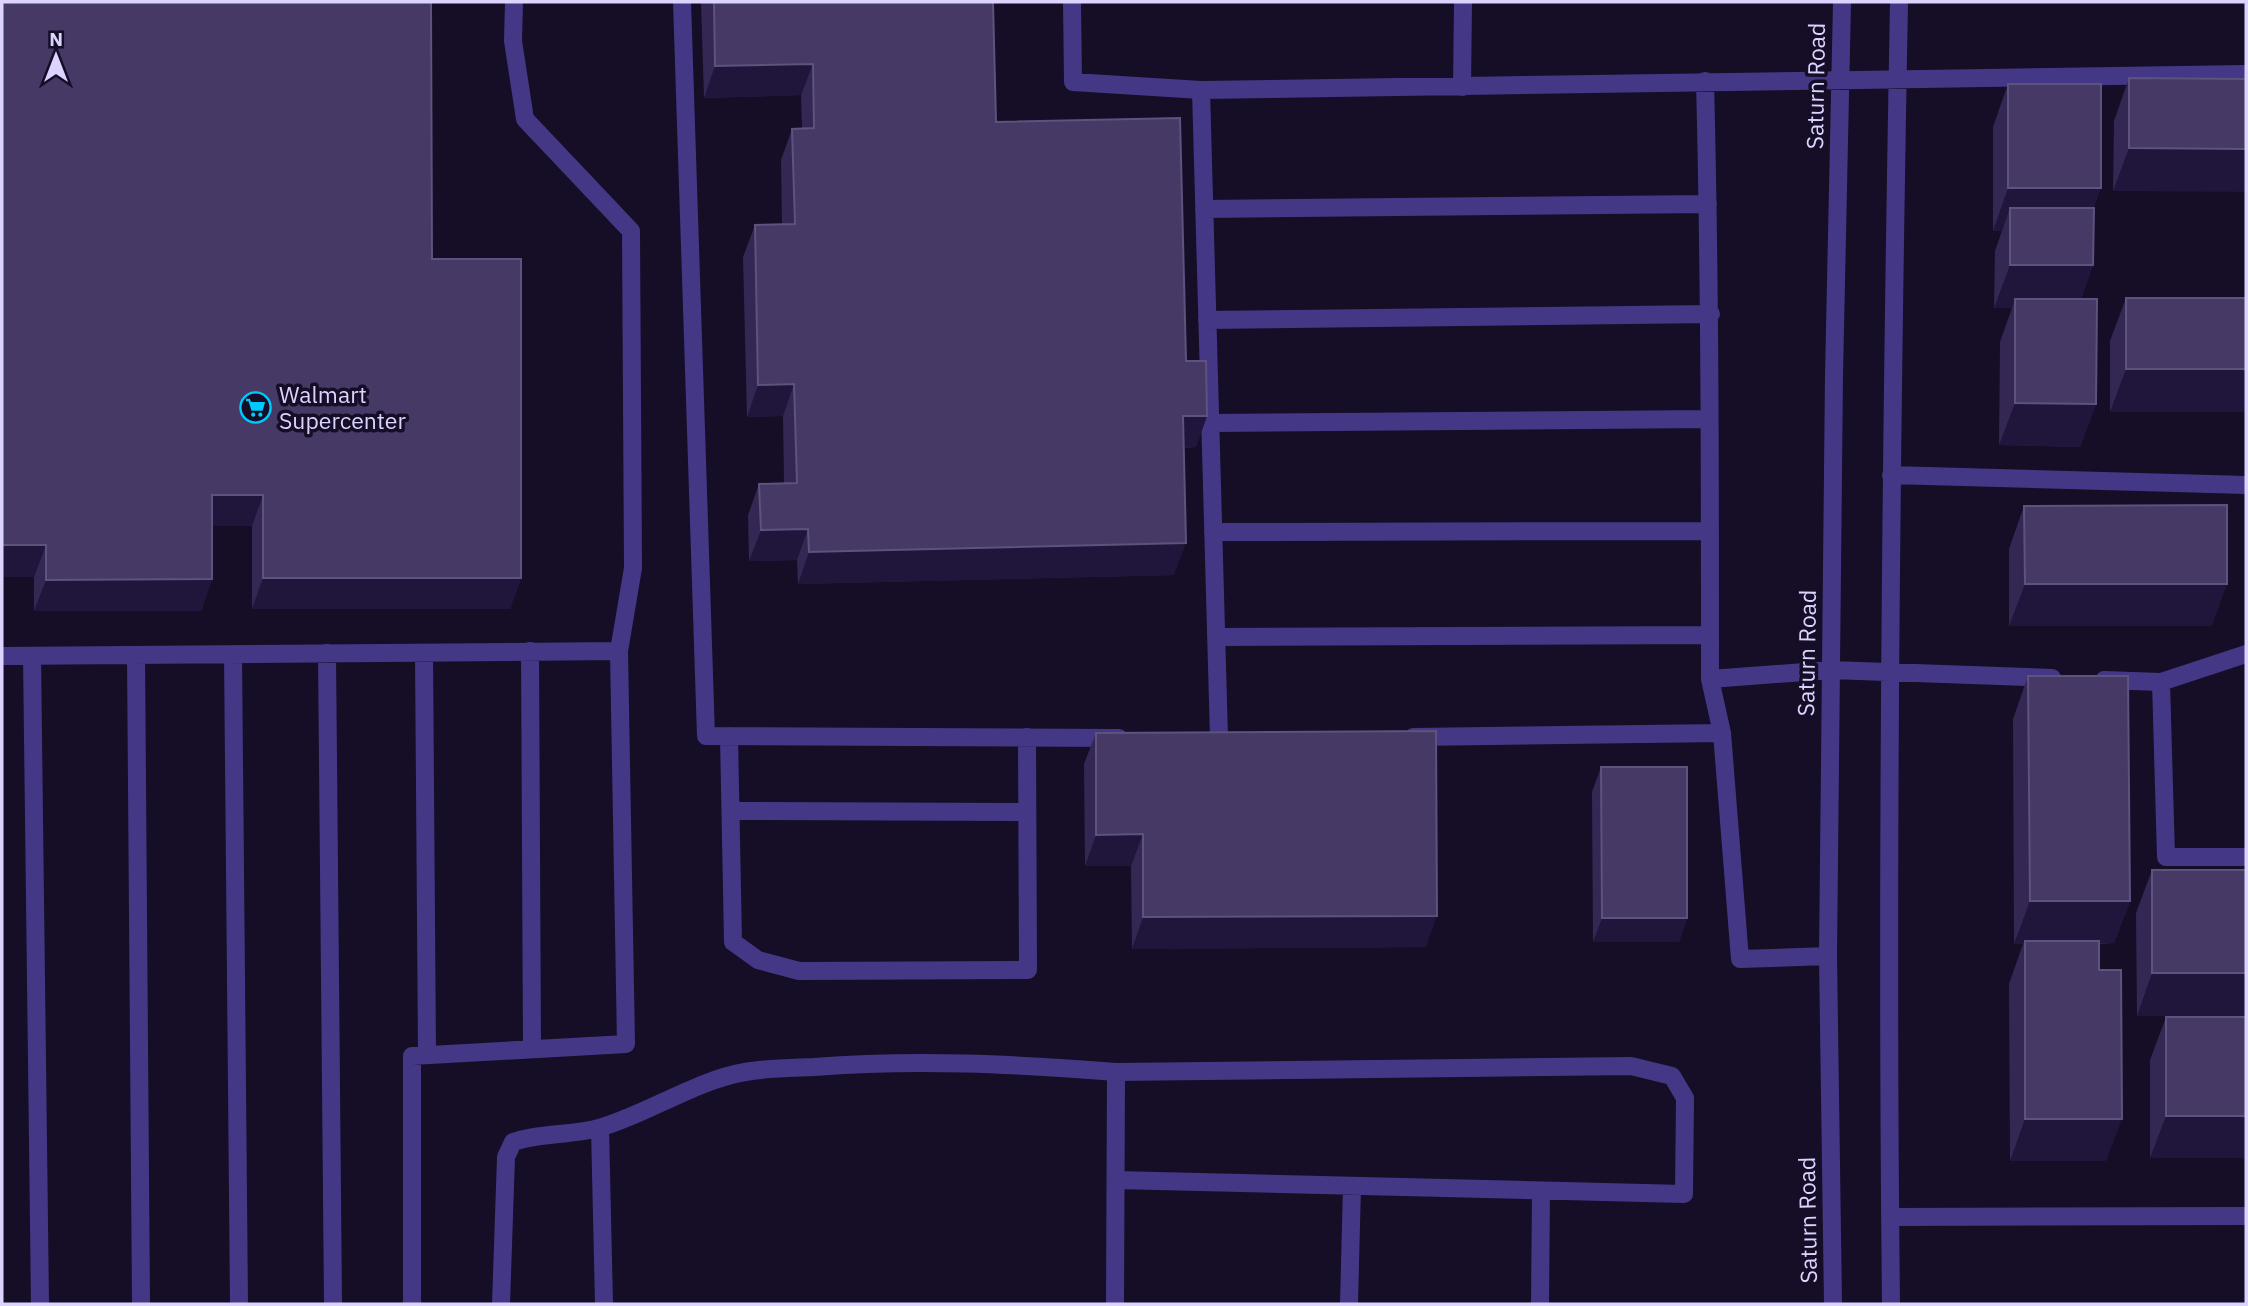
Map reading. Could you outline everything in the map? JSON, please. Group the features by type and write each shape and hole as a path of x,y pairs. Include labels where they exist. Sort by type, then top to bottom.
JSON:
{"street":[{"path":"412,1304 412,1056 626,1044 619,651 633,568 631,230 525,119 513,41 514,2"},
{"path":"682,2 706,736 1136,738"},
{"path":"1072,2 1073,82 1201,90 2246,74"},
{"path":"1462,87 1463,2"},
{"name":"Saturn Road","path":"1833,1304 1828,956 1842,2"},
{"path":"1891,1304 1889,671 1899,2"},
{"path":"1705,81 1711,314 1710,679 1722,733 1740,959 1828,956"},
{"path":"1201,90 1219,738"},
{"path":"1204,209 1708,204"},
{"path":"1208,320 1711,314"},
{"path":"1210,423 1709,419"},
{"path":"1891,475 2246,485"},
{"path":"1213,532 1709,531"},
{"path":"1216,637 1710,635"},
{"path":"530,651 532,1049"},
{"path":"2,656 619,651"},
{"path":"327,653 333,1304"},
{"path":"424,653 427,1055"},
{"path":"233,654 239,1304"},
{"path":"2093,680 2161,682 2246,654"},
{"path":"136,655 141,1304"},
{"path":"32,656 40,1304"},
{"path":"1710,679 1831,670 2066,678"},
{"path":"2161,682 2166,857 2246,857"},
{"path":"1395,737 1722,733"},
{"path":"729,736 733,942 758,960 799,971 1028,970 1027,737"},
{"path":"731,811 1027,812"},
{"path":"501,1304 506,1157 513,1142 531,1135 600,1128 706,1084 744,1072 873,1062 1010,1063 1116,1072 1631,1066 1672,1076 1685,1098 1684,1194 1116,1180"},
{"path":"1115,1304 1116,1072"},
{"path":"600,1128 604,1304"},
{"path":"1349,1304 1352,1186"},
{"path":"1540,1304 1541,1191"},
{"path":"1891,1217 2246,1216"}],"building":[{"name":"Walmart Supercenter","path":"2,2 431,2 432,259 521,259 521,578 263,578 263,495 212,495 212,579 46,580 46,545 2,545"},
{"path":"714,2 993,2 996,122 1180,118 1186,361 1206,361 1207,416 1183,416 1186,543 809,552 808,529 761,530 759,484 797,483 794,384 758,385 755,225 795,224 792,129 814,128 813,64 715,66"},
{"path":"2129,78 2246,79 2246,149 2129,148"},
{"path":"2008,84 2101,84 2101,188 2008,188"},
{"path":"2010,208 2094,208 2093,265 2010,265"},
{"path":"2126,298 2246,298 2246,369 2126,369"},
{"path":"2015,299 2097,299 2096,404 2015,403"},
{"path":"2227,505 2227,584 2025,584 2024,506"},
{"path":"2028,676 2128,676 2130,901 2030,901"},
{"path":"1436,731 1437,916 1143,917 1143,834 1096,835 1096,733"},
{"path":"1601,767 1687,767 1687,918 1602,918"},
{"path":"2152,870 2246,870 2246,973 2152,973"},
{"path":"2025,941 2099,941 2099,970 2121,970 2122,1119 2025,1119"},
{"path":"2166,1017 2246,1017 2246,1116 2166,1116"}],"place":[{"name":"Walmart Supercenter","path":"256,408"}]}
